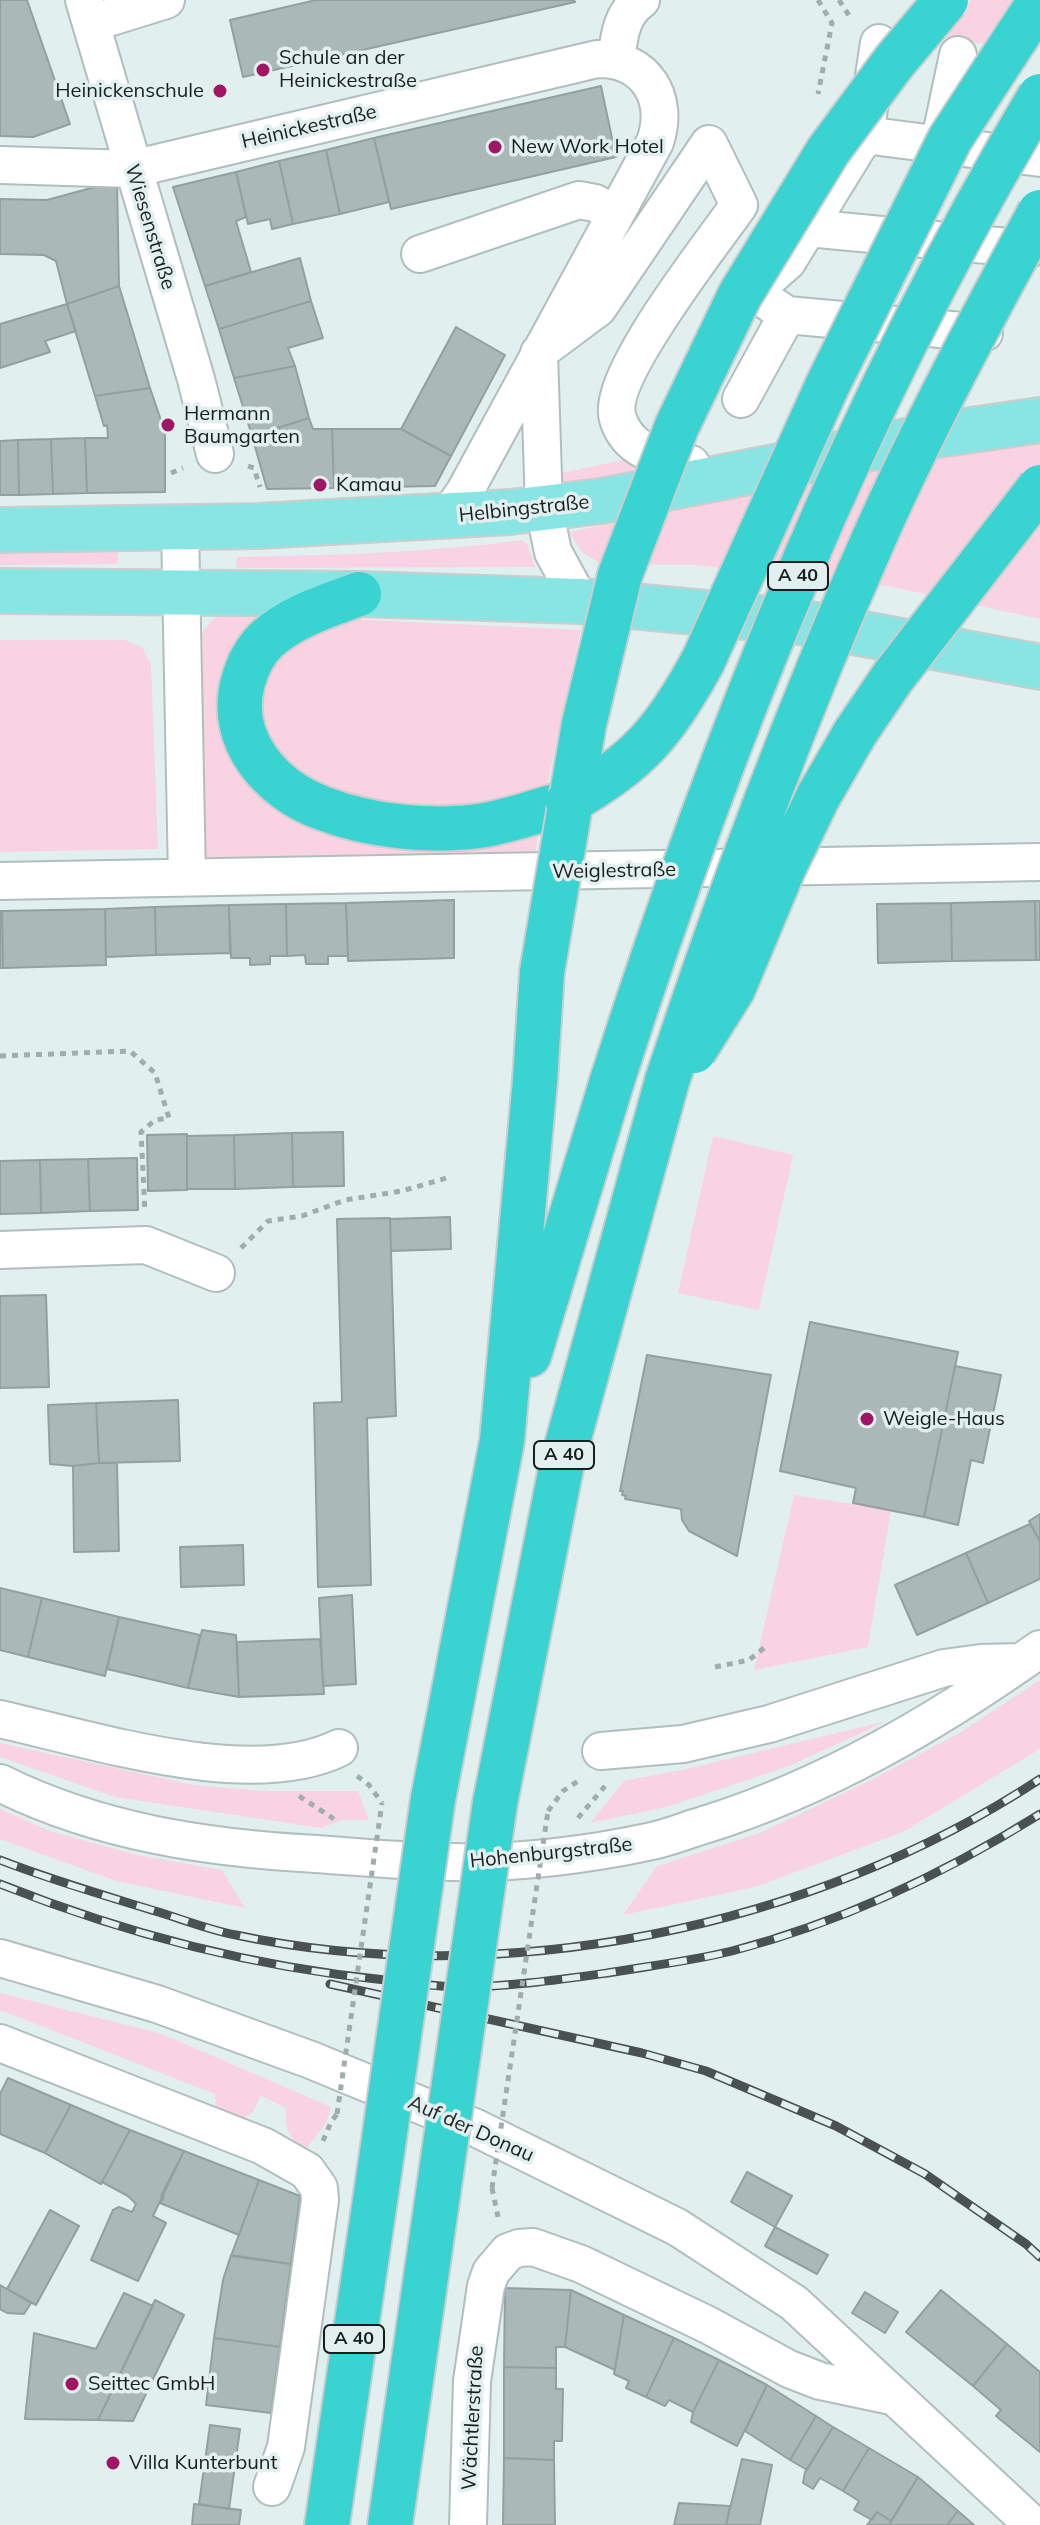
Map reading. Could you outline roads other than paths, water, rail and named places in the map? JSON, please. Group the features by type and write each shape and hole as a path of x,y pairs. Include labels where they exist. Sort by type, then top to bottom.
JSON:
{"highway":[{"path":"502,1441 542,972 584,724 620,575 677,426 740,295 828,151 894,62 946,0"},
{"path":"359,594 296,619 263,642 245,675 239,707 246,740 268,775 303,800 324,809 406,826 484,825 568,802 627,765 666,723 703,661 828,384 950,139 1040,1"},
{"name":"A 40","path":"327,2525 433,1799 502,1441 662,926 756,677 825,511 928,293 1037,86"},
{"name":"A 40","path":"390,2525 495,1803 562,1463 666,1091 728,901 807,695 857,577 978,325 1036,229"},
{"path":"666,1091 733,989 784,867 818,797 855,733 893,677 1040,487"}],"main road":[{"name":"Helbingstraße","path":"0,530 258,526 447,517 544,508 601,501 937,435 1040,420"},
{"path":"0,591 359,594 580,601 800,622 1040,667"}],"street":[{"path":"88,11 166,0"},
{"path":"447,517 464,493 655,142 661,116 655,90 635,69 616,60 621,26 631,7 641,0"},
{"name":"Wiesenstraße","path":"88,11 196,379 215,454"},
{"path":"735,475 676,427 670,396 699,333 754,292 787,262 865,135 869,37"},
{"path":"939,145 958,55"},
{"name":"Heinickestraße","path":"0,165 132,169 597,59 616,60"},
{"path":"865,135 1026,157 1037,86"},
{"path":"539,351 598,308 709,144 739,205 637,351 616,400 616,412 618,422 632,442 648,455 735,475"},
{"path":"420,254 579,200 595,203 615,214"},
{"path":"808,228 1036,229 965,368 937,435"},
{"path":"754,292 787,315 984,333"},
{"path":"741,399 787,315"},
{"path":"539,351 544,508 553,552 580,601"},
{"path":"180,526 187,877"},
{"name":"Weiglestraße","path":"0,881 1040,862"},
{"path":"0,1250 146,1245 216,1273"},
{"name":"Hohenburgstraße","path":"601,1751 683,1744 769,1724 944,1668 1031,1656"},
{"name":"Hohenburgstraße","path":"0,1783 79,1816 134,1832 200,1844 262,1851 457,1863 542,1857 653,1841 744,1813 859,1762 955,1706 1031,1656"},
{"path":"0,1719 183,1760 272,1765 319,1757 339,1748"},
{"name":"Auf der Donau","path":"0,1958 157,2004 311,2060 503,2141 677,2227 794,2303 1033,2525"},
{"path":"0,2043 263,2146 314,2157 320,2200 286,2447 272,2487"},
{"name":"Wächtlerstraße","path":"468,2525 472,2381 486,2286 491,2272 508,2252 519,2248 533,2247 581,2264 708,2325 789,2369 820,2381 891,2396"}],"railway":[{"path":"0,1860 77,1887 236,1935 338,1951 442,1956 547,1950 653,1934 756,1909 856,1874 951,1831 1040,1779"},
{"path":"0,1884 93,1918 238,1957 412,1983 495,1986 686,1961 773,1939 891,1894 967,1857 1040,1814"},
{"path":"330,1984 642,2053 706,2071 836,2126 925,2174 1040,2257"}],"place":[{"name":"Schule an der Heinickestraße","path":"263,70"},
{"name":"Heinickenschule","path":"220,91"},
{"name":"New Work Hotel","path":"495,147"},
{"name":"Hermann Baumgarten","path":"168,425"},
{"name":"Kamau","path":"320,485"},
{"name":"Weigle-Haus","path":"867,1419"},
{"name":"Seittec GmbH","path":"72,2384"},
{"name":"Villa Kunterbunt","path":"113,2463"}]}
